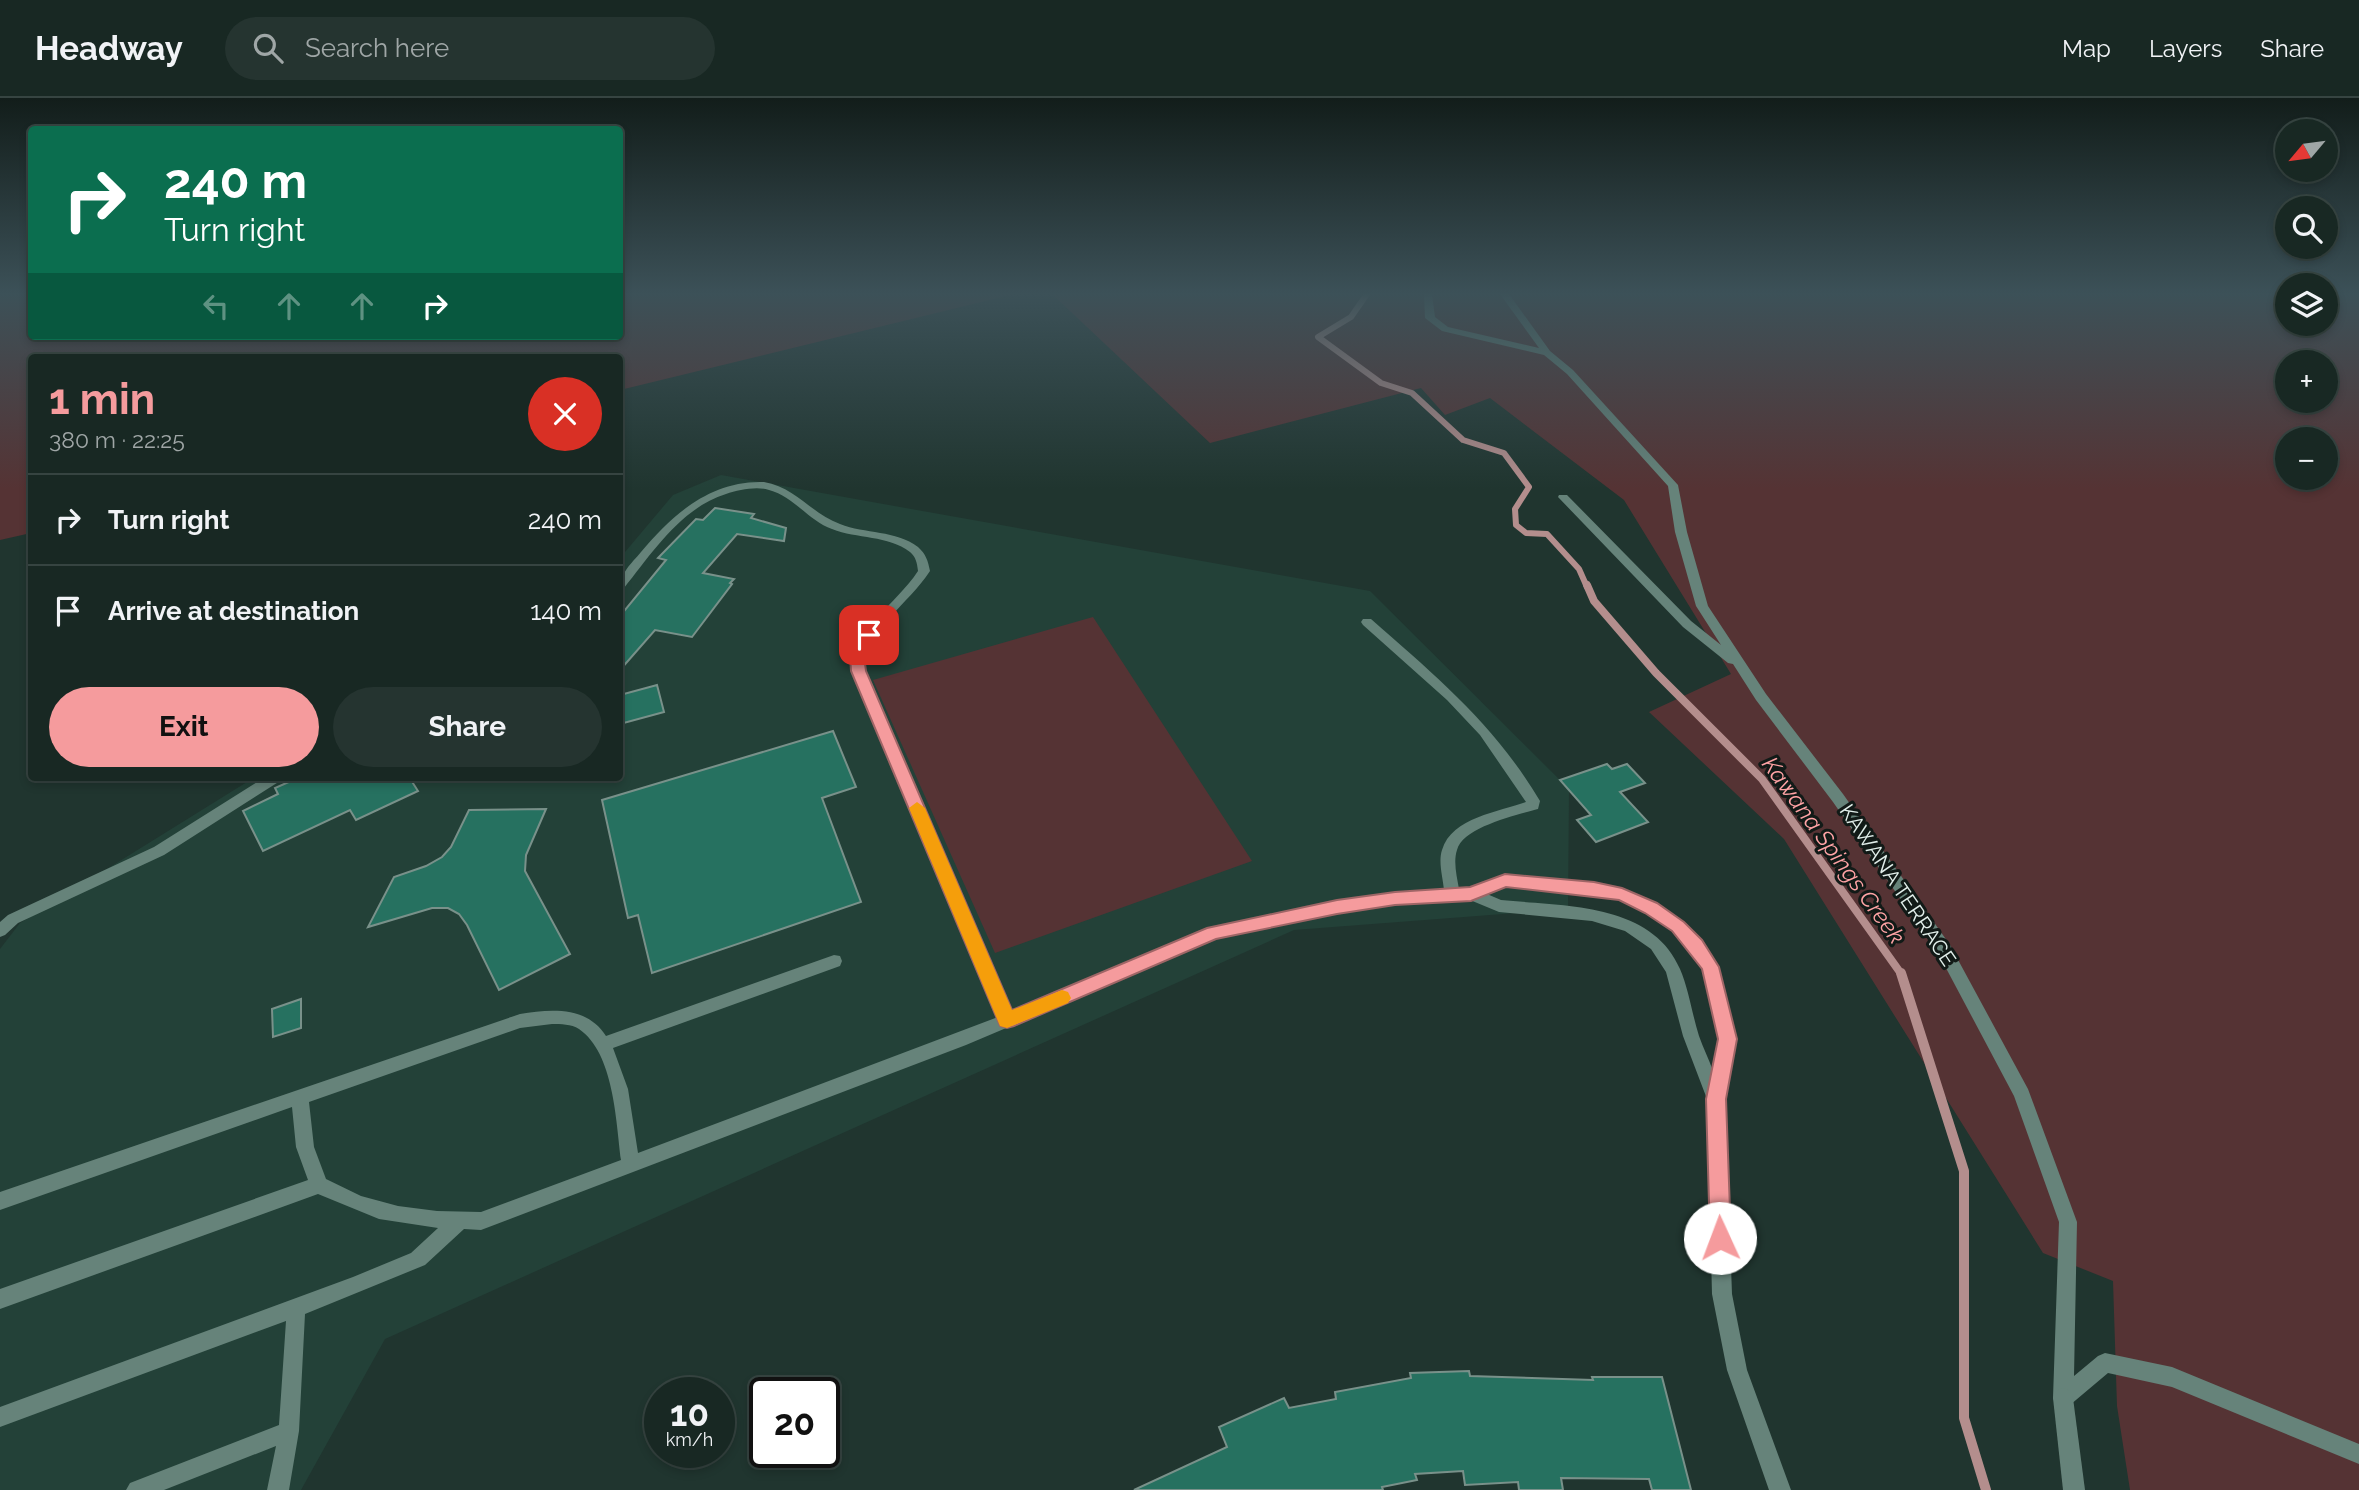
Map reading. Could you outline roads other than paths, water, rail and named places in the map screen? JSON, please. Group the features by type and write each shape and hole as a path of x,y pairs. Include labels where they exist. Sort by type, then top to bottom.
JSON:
{"street":[{"name":"KAWANA TERRACE","path":"1554,359 1570,372 1672,485 1681,532 1702,606 1742,667 1944,949 2022,1094 2068,1222 2063,1398 2074,1490"},
{"path":"623,581 671,525 696,503 726,489 757,485 777,489 818,518 839,528 908,545 921,557 924,571 917,585 869,635 857,656 859,671 1007,1020"},
{"path":"1563,497 1687,624 1742,667"},
{"path":"1367,622 1452,697 1485,732 1533,801 1533,805 1466,828 1449,850 1452,895"},
{"path":"0,930 13,919 159,851 269,781"},
{"path":"300,1098 305,1147 319,1185 351,1202 411,1219 481,1221 631,1166 1007,1020 1214,933 1337,907 1395,898 1471,894 1505,881 1622,894 1651,908 1678,926 1696,945 1710,967 1728,1039 1716,1099 1722,1294 1737,1370 1780,1490"},
{"path":"1471,894 1499,906 1592,915 1630,927 1656,945 1673,970 1691,1036 1716,1099"},
{"path":"604,1044 834,961"},
{"path":"0,1201 520,1021 554,1016 585,1024 604,1044 618,1081 631,1166"},
{"path":"0,1299 319,1185"},
{"path":"0,1417 296,1308 418,1259 460,1221"},
{"path":"278,1490 289,1431 296,1308"},
{"path":"2063,1398 2105,1363 2172,1377 2359,1454"},
{"path":"137,1490 289,1431"}],"waterway":[{"name":"Kawana Spings Creek","path":"1348,359 1381,383 1412,393 1463,440 1504,453 1529,487 1515,509 1516,525 1526,533 1547,534 1579,569 1587,587"},
{"name":"Kawana Spings Creek","path":"1587,585 1594,601 1656,673 1762,779 1901,974"},
{"name":"Kawana Spings Creek","path":"1901,974 1964,1171 1964,1418 1986,1490"}]}
